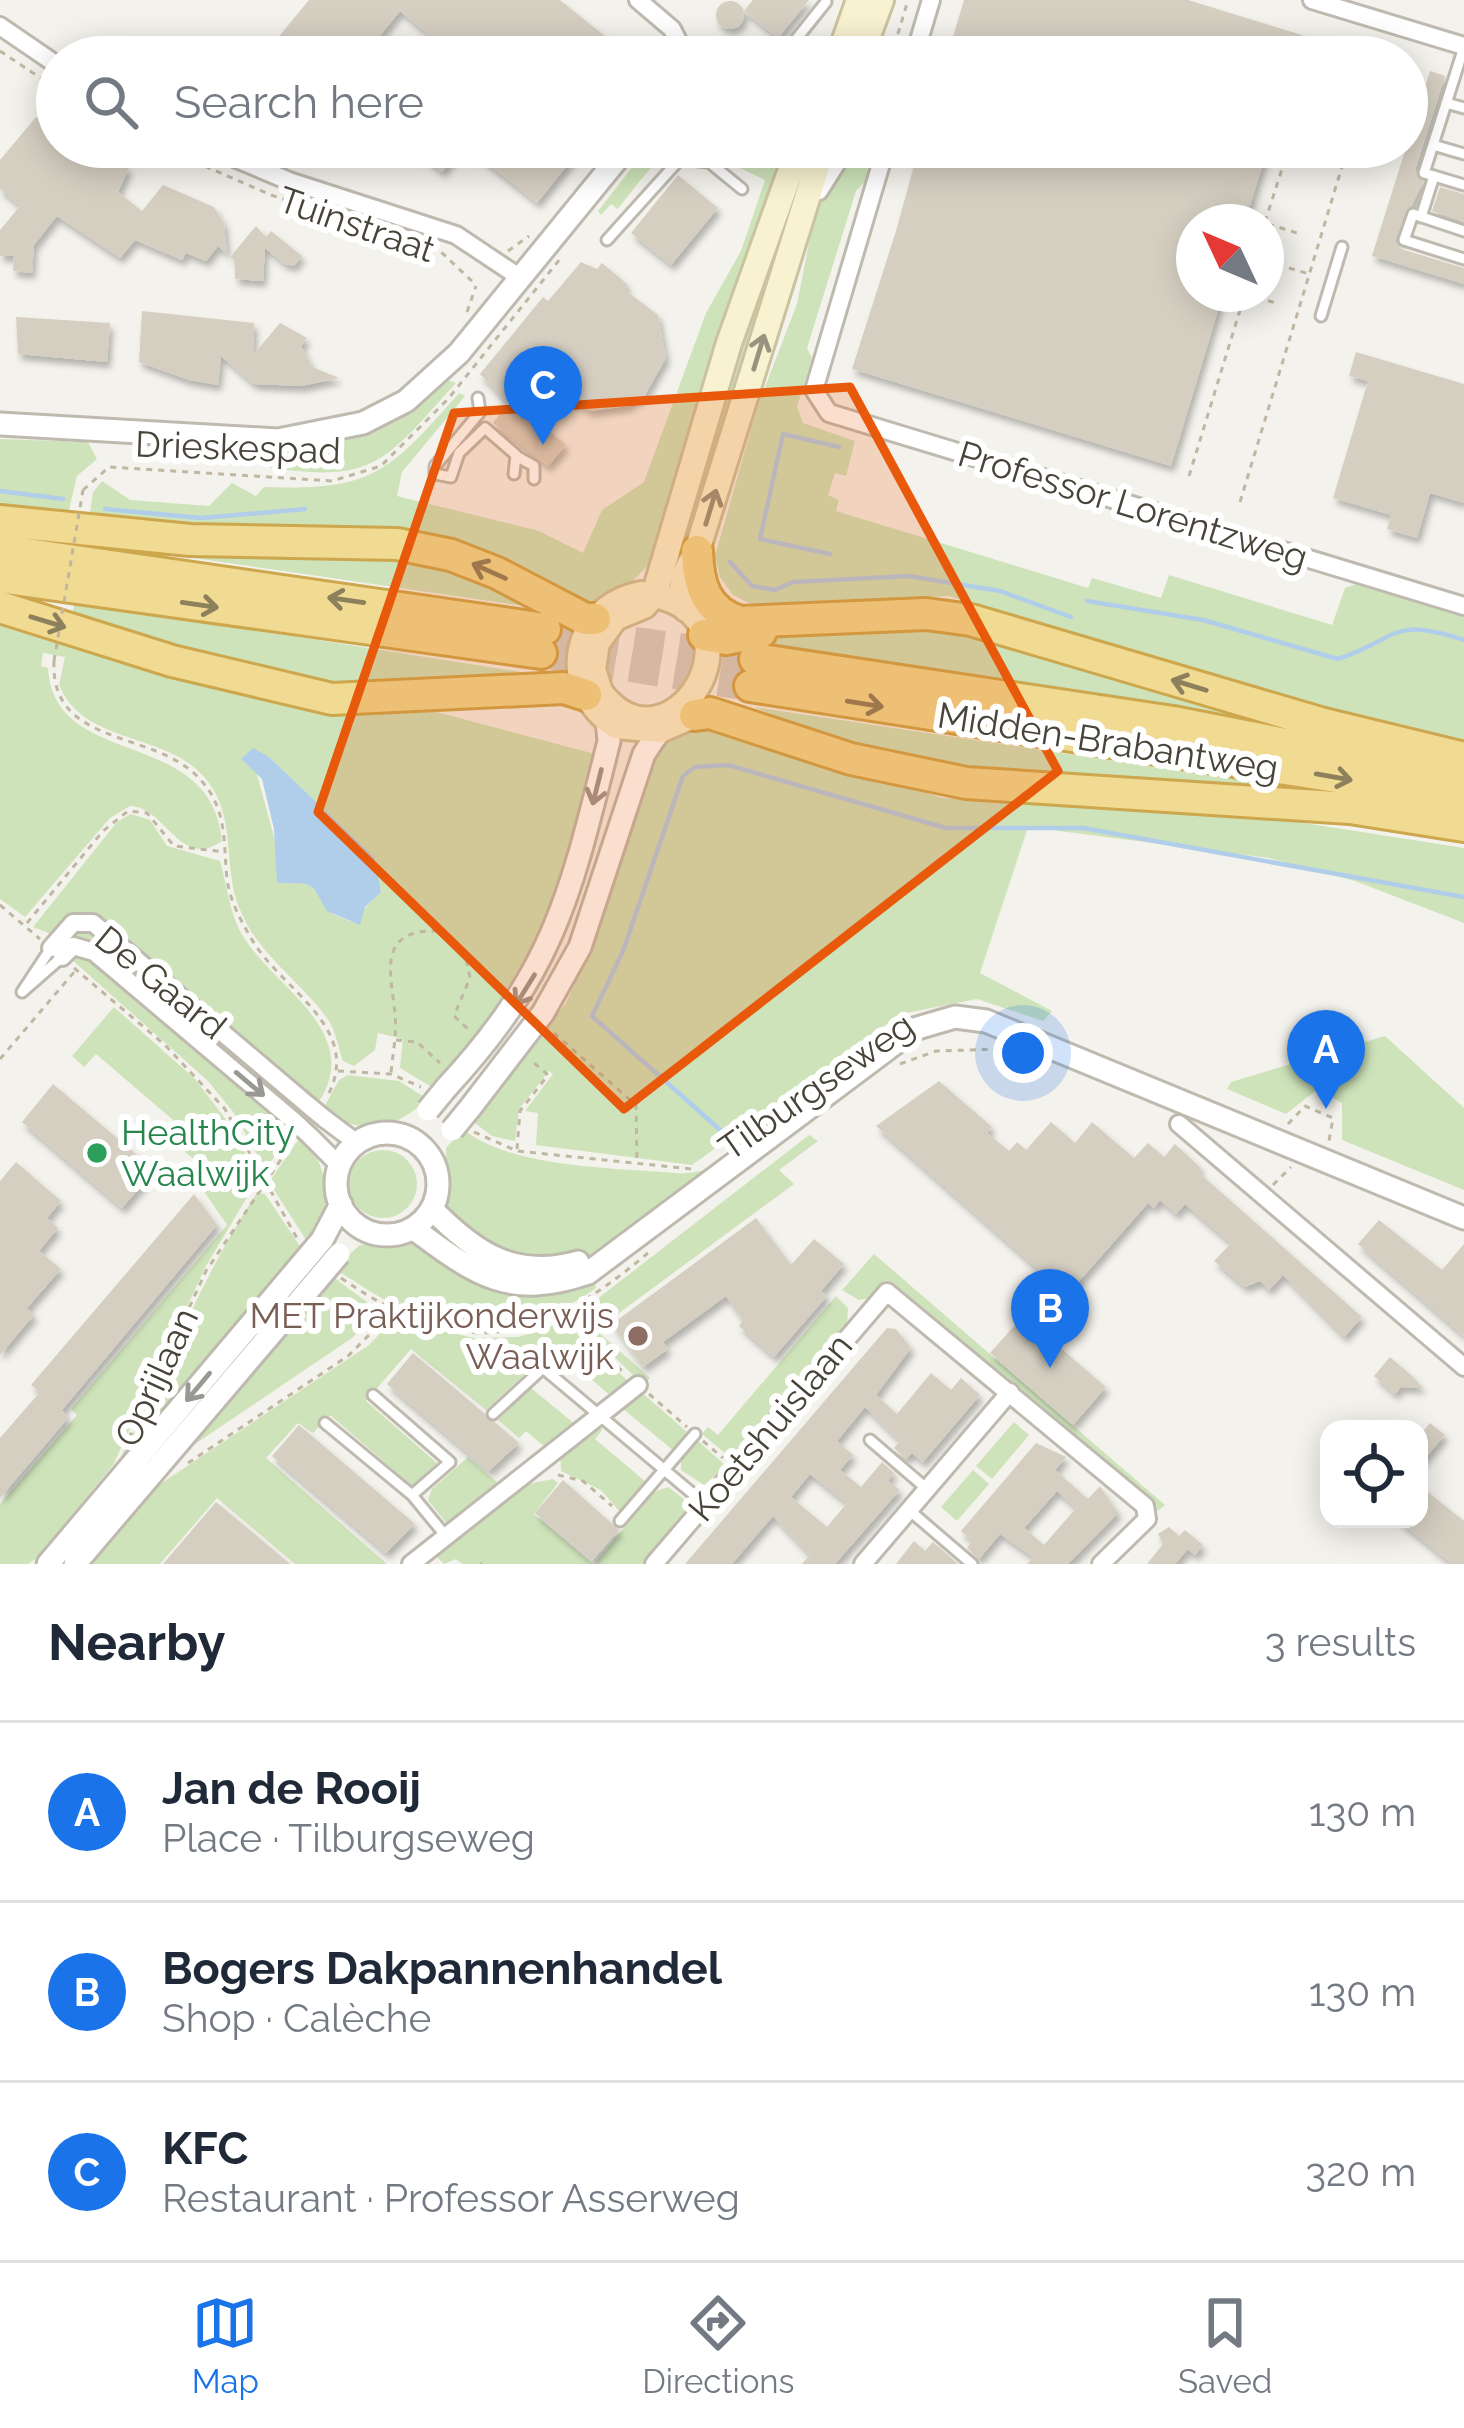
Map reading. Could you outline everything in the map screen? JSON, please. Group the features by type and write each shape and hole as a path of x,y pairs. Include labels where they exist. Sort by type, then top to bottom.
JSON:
{"highway":[{"path":"0,521 236,542 397,544 451,555 585,619 595,619"},
{"path":"0,550 543,641 0,577"},
{"path":"697,550 703,592 724,615 747,623 926,614 971,620 1321,723 1464,758"},
{"path":"0,607 172,661 332,698 588,686"},
{"path":"704,635 726,639 795,622"},
{"name":"Midden-Brabantweg","path":"1464,779 1173,722 752,673 1343,778 1464,807"},
{"path":"692,708 851,759 966,783 1350,808 1464,826"}],"main road":[{"path":"846,36 859,0"},
{"path":"867,36 880,0"},
{"path":"588,686 602,632 644,595 792,168"},
{"path":"686,609 644,595 595,619 579,650 588,686 608,720 651,727 692,708 706,673 704,635 680,596 816,168"},
{"path":"588,686 651,727"}],"street":[{"path":"920,36 931,0"},
{"path":"1312,0 1464,46"},
{"path":"641,1 676,36"},
{"path":"0,26 36,51"},
{"name":"Tuinstraat","path":"257,168 456,235 522,279"},
{"path":"0,424 278,440 330,434 385,413 427,385 522,279 610,168"},
{"path":"797,227 832,168"},
{"name":"Professor Lorentzweg","path":"880,168 814,390 818,404 848,420 1464,606"},
{"path":"403,1136 525,992 558,929 609,741 608,720"},
{"path":"434,1165 543,1013 573,962 651,727"},
{"name":"De Gaard","path":"63,958 73,923 93,923 357,1143"},
{"name":"De Gaard","path":"63,958 73,946 94,952 294,1121 339,1165"},
{"name":"Tilburgseweg","path":"414,1229 459,1264 518,1286 556,1284 588,1273 898,1045 1002,1029 1464,1218"},
{"path":"1179,1124 1464,1367"},
{"path":"331,1247 341,1204 336,1185 339,1165 357,1143 374,1135 403,1136 426,1149 437,1187 432,1209 414,1229 389,1236 366,1230 341,1204"},
{"name":"Tilburgseweg","path":"432,1209 473,1248 520,1269 552,1269 603,1258"},
{"path":"309,1273 331,1247 366,1230"},
{"name":"Oprijlaan","path":"48,1564 309,1273"},
{"name":"Oprijlaan","path":"75,1564 309,1273"},
{"name":"Koetshuislaan","path":"654,1564 887,1292 1010,1392"},
{"path":"420,1561 445,1535 638,1385"},
{"path":"863,1564 1010,1392 1149,1512 1101,1564"}],"lane":[{"path":"799,36 826,2"},
{"path":"1428,161 1464,46"},
{"path":"1446,103 1464,108"},
{"path":"1433,145 1464,154"},
{"path":"607,240 672,168"},
{"path":"716,168 742,189"},
{"path":"1426,168 1424,173 1464,185"},
{"path":"1421,217 1434,176"},
{"path":"1464,231 1413,214 1404,240 1464,260"},
{"path":"1321,316 1342,247"},
{"path":"478,398 480,412 435,466 435,474 451,477 459,453 482,429 534,466 534,479"},
{"path":"514,474 518,458"},
{"path":"493,1414 543,1368 704,1504"},
{"path":"373,1396 450,1462"},
{"path":"325,1423 412,1496 445,1535"},
{"path":"620,1521 695,1434"},
{"path":"870,1440 927,1489"},
{"path":"412,1496 459,1453"},
{"path":"909,1510 972,1564"}],"path":[{"path":"897,36 908,0"},
{"path":"0,51 36,75"},
{"name":"Tuinstraat","path":"209,168 271,195 440,251 469,272 476,286 476,296 458,323"},
{"path":"1272,204 1283,168"},
{"path":"1240,502 1342,168"},
{"path":"1284,229 1298,233"},
{"path":"499,262 514,243 532,235"},
{"path":"1284,266 1309,274"},
{"path":"1189,476 1239,312"},
{"name":"Drieskespad","path":"434,1097 391,1074 338,1071 325,1022 258,950 236,912 221,808 204,783 181,763 80,721 58,696 54,661 83,490 98,472 143,466 311,480 349,478 398,453 511,324"},
{"path":"25,926 104,831 128,811 147,813 175,846 226,852"},
{"path":"0,904 63,958 0,1059"},
{"path":"391,1074 395,1040 390,957 398,945 423,931 450,936 466,953 470,978 454,1016 468,1029"},
{"name":"Oprijlaan","path":"63,958 209,1091 262,1179 206,1270 125,1445"},
{"path":"463,1122 493,1145 517,1151 637,1163 636,1105 554,1033"},
{"path":"395,1040 417,1042 440,1063"},
{"path":"517,1151 520,1111 548,1075 533,1062"},
{"name":"Tilburgseweg","path":"637,1163 682,1170 701,1166"},
{"name":"Oprijlaan","path":"175,1471 348,1356 392,1312"},
{"path":"558,1475 588,1485 612,1506 620,1521"},
{"path":"581,1492 588,1485"},
{"path":"606,1513 612,1506"}],"highlighted area":[{"path":"850,387 1058,771 624,1109 318,812 454,413"}],"green space":[{"path":"632,168 652,168 618,209 611,204 601,215 598,211"},
{"path":"740,168 775,168 767,206 647,566 622,592 587,605 467,552 89,521 93,492 102,481 130,500 209,506 232,483 256,496 264,487 356,480 396,459 459,393 465,396 402,472 397,496 539,531 583,553 602,510 644,482 706,313 741,251 765,180"},
{"path":"836,168 867,168 869,177 856,191 807,348 812,358 797,407 803,423 855,441 846,476 835,473 828,495 839,500 836,511 1088,588 1092,578 1161,598 1169,575 1332,625 1345,588 1357,584 1464,616 1464,745 1148,660 949,596 753,605 733,595 720,577 715,556 757,408 797,304 814,217"},
{"path":"789,211 697,517 685,514 758,284"},
{"path":"447,380 456,383 411,432 375,461 332,472 265,467 267,456 274,452 331,442 363,430"},
{"path":"0,439 88,442 97,459 77,476 67,518 0,509"},
{"path":"125,548 437,559 538,608"},
{"path":"75,602 527,673 427,691 347,692 70,623"},
{"path":"0,619 425,709 595,754 560,899 524,976 435,1089 400,1068 403,1039 378,1033 375,1050 354,1066 343,1061 327,1018 258,942 241,912 224,818 210,784 178,757 84,717 59,685 65,657 43,653 41,666 48,668 57,700 76,722 103,738 164,762 191,779 212,804 222,841 195,848 153,816 130,806 110,818 25,917 0,899","holes":["269,757 361,845 381,891 352,922 333,914 307,881 287,884 256,771"]},
{"path":"848,626 963,628 1366,744 1208,712 758,642"},
{"path":"754,707 1334,794 978,775 876,758"},
{"path":"711,724 942,798 1285,820 1464,848 1464,923 1355,881 1269,858 1028,827 980,973 1052,1011 1043,1021 977,999 901,1014 692,1165 536,1145 538,1113 525,1111 553,1074 549,1071 519,1109 515,1141 492,1136 471,1120 566,1003 604,917 649,762 664,739"},
{"path":"131,814 150,820 167,846 220,861 232,912 246,941 325,1036 331,1058 329,1081 316,1106 91,914 76,915 54,935 33,927 117,822"},
{"path":"87,930 100,934 303,1109 296,1117 89,941 73,938 61,950 72,936"},
{"path":"71,959 94,959 295,1131 265,1169 234,1113 208,1081"},
{"path":"114,1007 195,1079 233,1129 257,1176 206,1266 113,1465 38,1557 28,1564 0,1564 0,1504 77,1415 71,1409 227,1225 201,1187 211,1175 170,1138 180,1126 96,1054 84,1067 72,1056"},
{"path":"1385,1036 1464,1108 1464,1190 1342,1140 1342,1103 1318,1089 1286,1114 1227,1089 1231,1082"},
{"path":"348,1075 399,1081 427,1099 390,1123 350,1124 322,1111 339,1080"},
{"path":"463,1129 507,1152 564,1164 710,1171 589,1256 569,1262 493,1253 444,1207 446,1148"},
{"path":"809,1135 818,1141 779,1170 794,1184 596,1330 650,1378 643,1385 574,1317"},
{"path":"301,1136 319,1161 325,1190 322,1218 310,1246 269,1182"},
{"path":"383,1150 407,1160 417,1184 407,1208 383,1218 359,1208 349,1184 359,1160"},
{"path":"257,1193 265,1194 305,1254 101,1493 214,1266"},
{"path":"413,1241 456,1267 593,1276 596,1288 525,1324 462,1328 400,1308 334,1268 360,1245"},
{"path":"874,1254 1165,1505 1158,1511 886,1280 870,1298 859,1300 842,1290"},
{"path":"329,1274 379,1311 352,1338 167,1463"},
{"path":"836,1296 848,1308 847,1324 731,1458 702,1434 708,1427 718,1435"},
{"path":"393,1320 474,1338 518,1337 565,1322 630,1383 612,1397 554,1347 486,1410 411,1349 366,1401 437,1463 412,1486 330,1415 313,1433 298,1423 266,1458 387,1564 295,1564 217,1498 160,1564 88,1564 154,1488 369,1345"},
{"path":"531,1388 576,1425 545,1447 526,1431 519,1438 498,1420"},
{"path":"639,1390 687,1432 674,1451 622,1408 614,1418 613,1410"},
{"path":"1014,1422 1029,1435 992,1479 976,1466"},
{"path":"591,1429 603,1429 595,1439 646,1482 619,1511 601,1490 561,1471 560,1450"},
{"path":"697,1440 726,1466 704,1485 681,1470 681,1459"},
{"path":"468,1457 499,1484 448,1525 428,1500 432,1489"},
{"path":"973,1470 989,1484 957,1521 941,1507"},
{"path":"553,1479 558,1483 534,1514 593,1564 462,1564 456,1559 444,1564 437,1557 440,1545 513,1487"},
{"path":"668,1487 684,1499 685,1512 644,1564 594,1564 653,1492"}],"water":[{"path":"253,748 269,757 374,857 381,892 365,907 360,925 327,911 309,885 277,883 274,829 262,779 241,759"}],"building":[{"path":"309,0 560,0 605,36 426,36 400,11 380,36 279,36"},
{"path":"753,0 809,0 780,36 744,11"},
{"path":"964,0 1188,0 1302,35 1302,36 953,36"},
{"path":"730,1 740,5 744,15 740,25 730,29 720,25 716,15 720,5"},
{"path":"1430,71 1445,76 1428,129"},
{"path":"36,117 36,168 129,168 118,192 142,211 163,185 214,207 224,223 227,254 218,246 206,261 186,253 182,260 135,240 120,258 57,216 34,245 32,273 13,271 14,256 0,256 0,230 20,206 0,189 0,160"},
{"path":"493,168 565,168 537,203"},
{"path":"913,168 1262,168 1251,204 1176,204 1176,312 1218,312 1171,466 852,369"},
{"path":"1400,168 1416,168 1423,182 1395,241 1401,249 1464,268 1464,284 1372,256"},
{"path":"678,175 718,208 671,265 631,233"},
{"path":"1440,187 1464,194 1464,222 1432,211"},
{"path":"256,226 266,237 271,231 302,256 294,266 265,248 263,281 235,279 235,261 230,257"},
{"path":"581,262 597,269 602,263 627,284 625,290 658,315 666,358 645,395 627,406 590,411 565,397 542,425 566,445 548,466 493,423 508,404 480,374 543,297 548,301"},
{"path":"142,311 254,323 253,355 280,323 307,338 301,346 312,367 339,378 301,386 254,384 221,356 218,385 189,380 139,362"},
{"path":"16,317 110,323 107,362 18,354"},
{"path":"1356,352 1464,384 1464,503 1430,493 1417,538 1387,529 1391,515 1333,498 1368,381 1349,376"},
{"path":"939,1081 992,1127 987,1133 1009,1151 1017,1142 1026,1150 1051,1122 1075,1143 1092,1122 1134,1158 1148,1143 1164,1157 1175,1144 1201,1168 1198,1172 1362,1317 1344,1337 1283,1275 1269,1290 1260,1281 1245,1287 1214,1261 1231,1243 1185,1204 1176,1214 1160,1200 1154,1208 1148,1203 1067,1295 876,1126"},
{"name":"HealthCity Waalwijk","path":"53,1084 155,1170 122,1208 22,1122"},
{"path":"16,1162 61,1201 47,1218 58,1228 39,1251 61,1269 27,1308 34,1315 0,1355 0,1181"},
{"path":"194,1194 217,1225 62,1410 68,1418 0,1498 0,1438 40,1392 31,1385"},
{"path":"756,1218 791,1265 814,1239 844,1264 821,1291 827,1296 774,1357 739,1326 743,1320 726,1296 663,1342 668,1349 643,1367 612,1324"},
{"path":"1379,1220 1442,1270 1464,1244 1464,1336 1358,1244"},
{"path":"1023,1316 1106,1387 1073,1425 990,1353"},
{"path":"887,1328 896,1329 911,1348 876,1395 897,1414 931,1373 951,1390 961,1378 980,1395 923,1462 912,1453 906,1459 894,1448 900,1441 865,1407 837,1441 853,1455 840,1470 861,1487 882,1462 894,1473 888,1481 900,1490 835,1564 802,1564 810,1555 773,1516 732,1564 685,1564","holes":["810,1474 847,1503 827,1527 791,1497"]},
{"path":"413,1353 519,1443 489,1471 387,1384"},
{"path":"1390,1357 1423,1388 1401,1387 1395,1394 1374,1376"},
{"path":"299,1425 415,1524 386,1553 272,1456"},
{"path":"1428,1425 1445,1435 1428,1455"},
{"path":"1036,1443 1066,1457 1055,1470 1088,1499 1100,1486 1118,1513 1068,1564 1027,1564 1033,1557 1000,1534 979,1559 967,1548 972,1541 961,1531","holes":["1057,1491 1076,1508 1044,1545 1024,1528"]},
{"path":"563,1480 619,1530 592,1561 535,1513"},
{"path":"1428,1492 1464,1521 1464,1564 1452,1564 1407,1528 1428,1528"},
{"path":"216,1502 251,1531 290,1564 163,1564"},
{"path":"1169,1527 1179,1536 1185,1530 1203,1545 1195,1555 1188,1549 1175,1564 1147,1564 1163,1544 1158,1534"},
{"path":"914,1541 925,1551 933,1542 958,1564 896,1564"}],"waterway":[{"path":"830,554 760,539 783,434 839,447"},
{"path":"0,491 63,499"},
{"path":"105,509 201,518 305,509"},
{"path":"730,562 752,586 775,590 793,582 909,576 1000,591 1071,617"},
{"path":"1087,601 1203,620 1338,659 1408,630 1464,640"},
{"path":"727,1136 592,1016 623,951 683,776 695,767 728,765 946,828 1083,828 1464,897"}],"tunnel":[{"path":"545,629 755,659"},
{"path":"541,653 750,686"}],"place":[{"name":"KFC","path":"543,445"},
{"name":"Jan de Rooij","path":"1326,1109"},
{"name":"HealthCity Waalwijk","path":"97,1153"},
{"name":"MET Praktijkonderwijs Waalwijk","path":"638,1336"},
{"name":"Bogers Dakpannenhandel","path":"1050,1368"}]}
